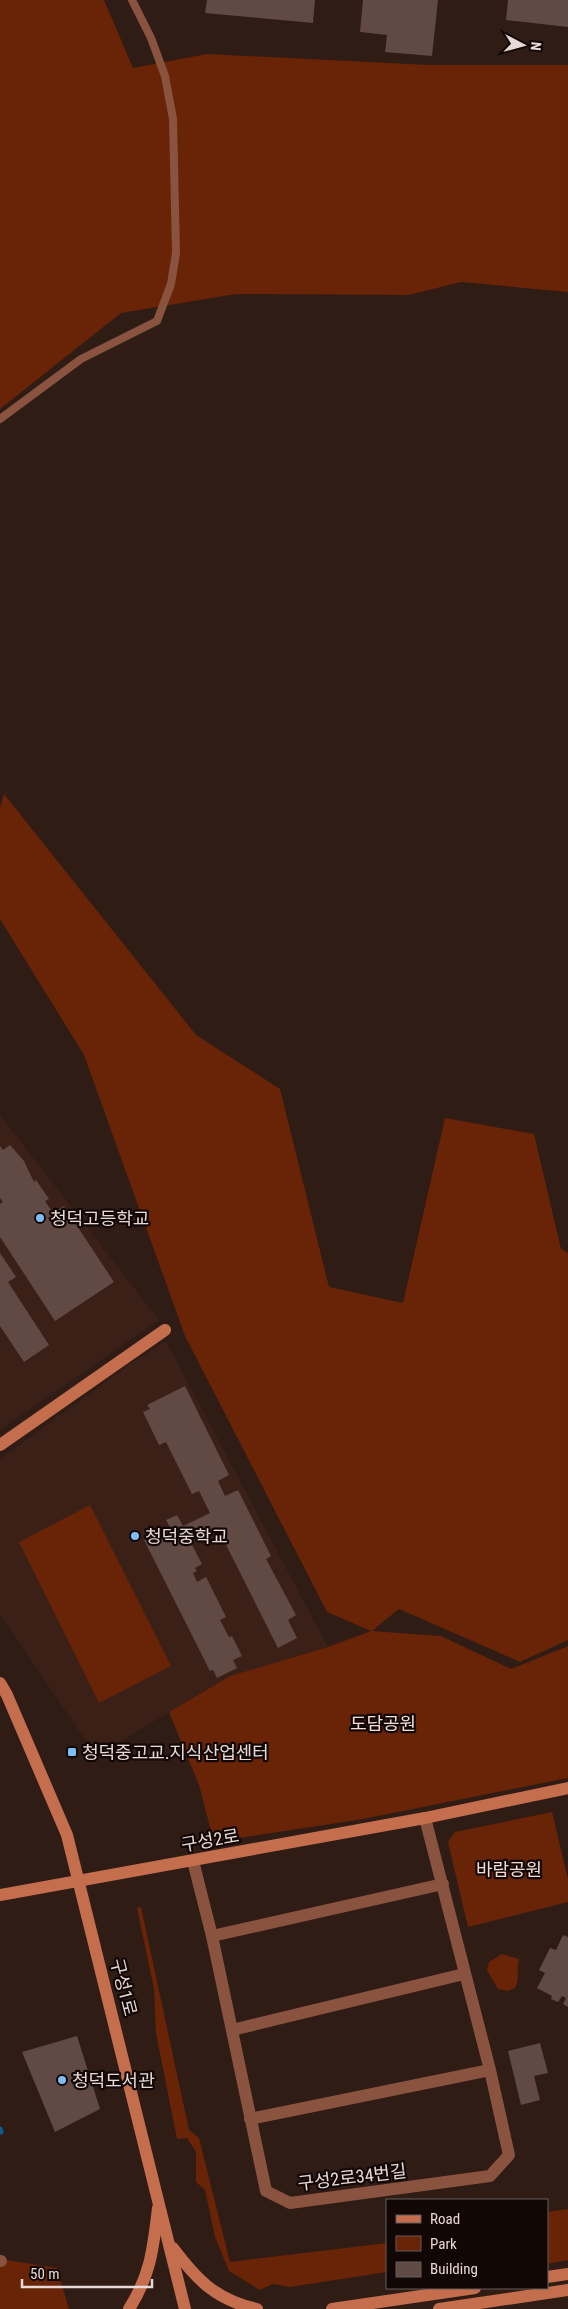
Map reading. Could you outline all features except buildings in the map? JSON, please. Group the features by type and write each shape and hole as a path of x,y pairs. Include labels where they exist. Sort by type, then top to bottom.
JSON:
{"street":[{"path":"0,1445 165,1330"},
{"name":"구성1로","path":"0,1683 7,1695 67,1835 186,2309"},
{"name":"구성2로","path":"0,1895 426,1818 568,1788"},
{"path":"250,2119 490,2070 464,1974 426,1818"},
{"name":"구성2로34번길","path":"193,1861 212,1936 266,2191 290,2202 490,2176 509,2155 490,2070"},
{"path":"212,1936 443,1884"},
{"path":"232,2030 464,1974"},
{"path":"129,2309 142,2288 152,2258 159,2201"},
{"path":"170,2243 193,2274 220,2297 236,2304 257,2309"},
{"path":"548,2277 568,2274"},
{"path":"332,2309 468,2289"},
{"path":"440,2309 568,2290"}],"lane":[{"path":"0,419 81,359 157,321 171,284 177,232 173,119 165,76 151,38 132,0"}],"shaded area":[{"name":"청덕고등학교","path":"0,1115 159,1320 0,1430"},
{"name":"청덕중학교","path":"166,1341 328,1647 230,1676 96,1756 0,1614 0,1459 127,1366"}],"green space":[{"path":"0,0 104,0 133,68 207,54 429,65 568,65 568,292 461,282 409,295 236,294 121,313 0,409"},
{"name":"도담공원","path":"4,794 196,1035 280,1089 329,1287 403,1303 445,1118 534,1134 561,1249 568,1253 568,1640 520,1662 399,1609 372,1631 441,1636 511,1669 568,1646 568,1778 363,1819 214,1842 199,1785 169,1712 230,1676 328,1647 371,1631 327,1612 185,1336 84,1055 0,919 0,808"},
{"path":"90,1505 171,1666 99,1703 19,1542"},
{"name":"바람공원","path":"552,1812 568,1879 568,1902 468,1927 448,1842 455,1832"},
{"path":"141,1907 189,2130 199,2138 230,2262 386,2243 386,2272 290,2287 273,2284 260,2290 229,2271 215,2237 205,2190 196,2182 196,2152 187,2138 177,2139 156,2033 154,1989 137,1908"},
{"path":"502,1954 519,1959 518,1978 515,1988 508,1991 498,1989 487,1970 489,1962"},
{"path":"568,2209 568,2260 548,2264 548,2212"},
{"path":"0,2259 57,2268 69,2309 0,2309"}],"place":[{"name":"청덕고등학교","path":"40,1218"},
{"name":"청덕중학교","path":"135,1536"},
{"name":"청덕중고교.지식산업센터","path":"72,1752"},
{"name":"청덕도서관","path":"62,2080"}]}
